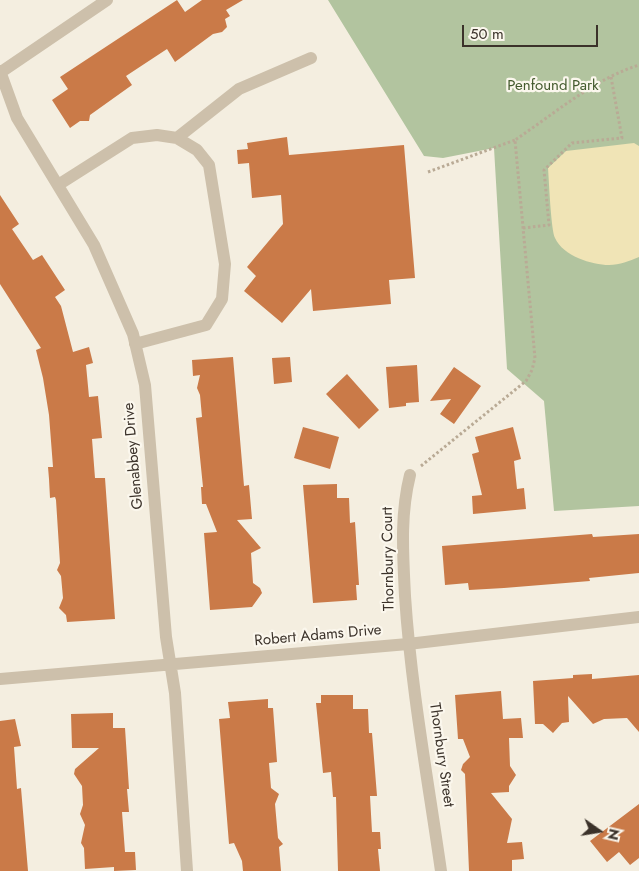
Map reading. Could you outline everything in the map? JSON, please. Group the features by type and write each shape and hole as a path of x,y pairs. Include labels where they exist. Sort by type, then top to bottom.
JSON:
{"street":[{"path":"0,71 107,0"},
{"path":"177,138 239,89 311,58"},
{"name":"Glenabbey Drive","path":"0,71 17,118 94,245 135,344 145,385 169,666 175,692 187,871"},
{"path":"58,185 132,138 157,135 177,138 197,150 209,164 225,264 222,299 206,326 135,344"},
{"name":"Thornbury Court","path":"408,644 402,533 404,499 410,475"},
{"name":"Robert Adams Drive","path":"0,679 408,644 639,617"},
{"name":"Thornbury Street","path":"408,644 441,871"}],"path":[{"path":"428,172 515,140 611,77 639,65"},
{"path":"524,228 549,225 544,170 572,143 622,138 611,77"},
{"path":"410,475 526,382 532,370 535,358 515,140"}],"green space":[{"name":"Penfound Park","path":"328,0 639,0 639,506 554,511 544,401 507,369 494,148 443,158 424,156"}],"sand":[{"path":"634,143 639,146 639,257 621,264 602,265 579,258 564,250 555,238 554,233 548,168 566,151"}],"building":[{"path":"177,0 185,12 202,0 243,0 226,10 230,16 225,19 227,27 222,32 213,34 175,62 167,49 126,76 132,85 90,115 89,121 80,121 70,128 52,100 68,89 60,77"},
{"path":"287,137 289,155 404,145 415,278 389,280 391,304 313,311 311,289 282,323 244,291 256,276 247,267 283,224 281,195 252,198 249,163 238,164 237,150 248,149 247,143"},
{"path":"0,195 19,224 12,229 33,260 42,255 65,290 55,297 61,306 73,352 89,347 93,363 86,365 89,397 98,396 102,438 92,439 95,478 105,478 115,619 67,622 66,615 59,608 63,598 61,576 57,570 60,563 56,500 55,497 50,498 48,467 53,467 49,415 36,350 41,348 0,284"},
{"path":"233,357 244,486 249,485 252,519 237,520 261,548 251,553 253,583 260,588 262,593 252,607 210,610 204,533 217,532 206,504 202,504 201,487 203,487 196,418 202,417 200,395 197,388 200,375 193,376 192,360"},
{"path":"290,357 292,382 274,384 272,358"},
{"path":"417,365 419,402 406,403 406,406 389,408 386,367"},
{"path":"454,367 481,386 454,424 440,414 451,399 430,401"},
{"path":"347,374 379,410 359,429 326,394"},
{"path":"303,427 339,437 330,469 294,458"},
{"path":"513,427 521,459 514,461 517,489 524,488 526,509 473,514 472,496 482,495 472,454 479,452 475,437"},
{"path":"337,484 337,498 349,498 350,523 355,522 359,585 356,585 357,600 313,603 303,485"},
{"path":"592,534 593,537 639,534 639,573 589,578 590,581 504,588 469,590 468,583 445,585 442,546"},
{"path":"592,674 592,679 639,675 639,732 627,718 604,719 593,724 568,696 569,722 562,723 553,733 543,724 535,724 533,681 573,678 573,675"},
{"path":"501,691 503,719 521,718 523,738 509,738 510,766 516,775 509,786 509,792 491,793 512,819 507,843 522,842 524,859 512,860 512,871 469,871 465,774 461,770 463,764 470,757 463,739 458,739 455,695"},
{"path":"321,695 353,695 353,709 368,709 369,733 372,733 377,796 370,796 372,832 380,832 381,849 378,849 380,871 338,871 336,797 333,797 331,772 323,773 316,703 321,703"},
{"path":"268,699 268,708 273,708 277,762 269,763 271,788 279,794 275,804 278,838 283,844 279,847 281,871 243,871 242,861 234,843 229,844 219,719 230,718 228,702"},
{"path":"113,713 113,728 125,728 129,812 122,812 125,852 135,852 136,870 114,871 114,867 85,869 84,848 81,843 85,825 80,814 83,805 82,786 74,774 75,769 99,748 72,748 71,714"},
{"path":"15,719 21,746 14,747 17,789 21,788 28,871 0,871 0,721"},
{"path":"639,804 639,858 630,865 619,852 607,862 590,841"}]}
